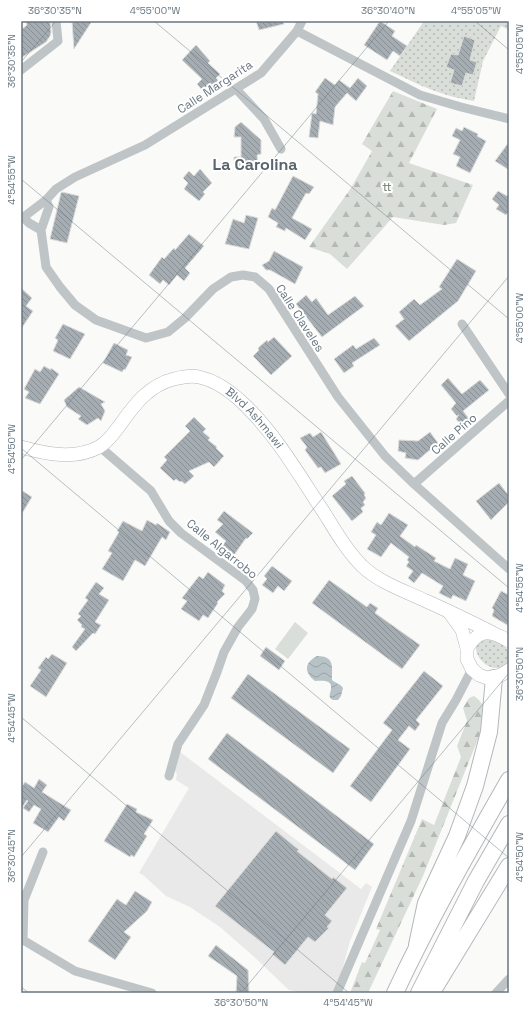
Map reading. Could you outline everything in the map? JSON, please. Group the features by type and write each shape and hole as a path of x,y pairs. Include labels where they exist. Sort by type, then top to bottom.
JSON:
{"highway":[{"path":"417,945 426,903 456,836 475,786 505,672"},
{"path":"395,993 417,945 455,873 509,780"},
{"path":"420,993 476,881 509,824"},
{"path":"430,993 509,866"}],"street":[{"path":"21,70 58,41 56,21"},
{"name":"Calle Margarita","path":"22,218 46,200 56,189 75,177 145,145 260,73 297,31 302,21"},
{"path":"297,31 420,95 509,119"},
{"path":"236,89 264,119 281,149"},
{"name":"Calle Claveles","path":"46,200 49,208 41,230 46,267 75,305 96,320 146,338 168,332 185,318 213,289 231,277 243,275 255,277 269,289 338,397 385,456 509,569"},
{"path":"22,218 41,230"},
{"path":"462,324 509,394"},
{"name":"Blvd Ashmawi","path":"21,447 40,453 71,455 83,453 100,446 113,435 140,398 159,384 169,380 190,376 198,376 216,382 239,400 268,429 348,549 363,567 384,582 448,610 508,641"},
{"name":"Calle Pino","path":"414,484 509,401"},
{"name":"Calle Algarrobo","path":"100,446 151,491 169,521 181,533 246,581 253,590 254,599 252,609 238,627 224,652 204,705 178,744 169,776"},
{"path":"448,610 462,630 467,648 467,660 472,669 479,675 487,678 505,672"},
{"path":"467,648 479,635 487,632 493,633"},
{"path":"337,993 411,821 442,723 472,669"},
{"path":"43,852 24,900 23,940 75,971 152,993"},
{"path":"496,993 509,979"}],"shaded area":[{"path":"180,752 361,889 366,883 372,887 350,941 336,993 306,993 289,990 220,927 190,907 166,896 139,873 189,788 176,780 177,774 175,771"}],"green space":[{"path":"424,21 509,21 509,30 501,26 483,61 474,101 441,93 390,71"},
{"name":"tt","path":"393,91 437,109 409,163 473,185 456,223 444,225 393,217 347,269 330,254 309,247 351,188 372,151 362,144"},
{"path":"295,622 308,633 288,659 275,649"},
{"path":"493,639 506,647 508,653 509,662 499,668 488,666 479,657 476,651 476,645 484,640"},
{"path":"474,696 483,705 485,715 484,724 423,876 368,993 350,993 362,962 365,963 380,930 376,929 422,819 434,825 461,757 457,746 467,721 463,708 469,698"}],"water":[{"path":"317,656 323,656 330,660 332,667 332,680 341,685 343,688 341,696 338,700 333,700 330,698 330,683 326,681 315,681 311,678 307,671 310,662"}],"building":[{"path":"26,21 50,21 51,32 46,42 21,58 21,30 27,25"},
{"path":"72,21 92,21 74,49"},
{"path":"256,21 283,21 284,24 259,30"},
{"path":"380,21 395,31 392,36 407,46 400,56 393,51 387,60 364,45"},
{"path":"464,36 475,40 470,60 477,62 473,75 466,73 462,86 450,83 454,70 446,67 451,54 458,55"},
{"path":"196,45 210,61 208,63 220,74 216,78 224,86 216,90 210,84 203,91 197,84 202,79 182,60"},
{"path":"325,78 335,85 339,80 350,88 358,78 367,86 356,101 347,93 335,107 333,125 320,121 318,138 309,137 312,113 316,114 318,94 315,92"},
{"path":"241,122 261,140 261,154 257,155 258,165 253,170 249,166 243,171 239,170 234,165 234,157 241,157 241,137 234,137 235,127"},
{"path":"464,127 478,134 477,136 486,141 470,173 456,166 460,157 453,154 460,140 452,136 456,128 462,131"},
{"path":"509,142 509,170 495,161"},
{"path":"200,169 212,183 203,192 205,194 199,201 184,189 188,183 183,178 189,171 194,176"},
{"path":"293,176 314,187 309,194 306,193 292,218 312,229 305,240 286,228 285,231 276,227 278,223 268,217 272,208 275,210"},
{"path":"498,191 507,196 509,194 509,213 508,212 506,215 496,209 499,205 492,199"},
{"path":"62,192 79,196 67,243 50,239"},
{"path":"246,215 258,218 249,249 225,244 233,219 244,223"},
{"path":"189,234 204,246 185,268 190,273 184,281 177,275 169,285 163,280 160,284 149,275 162,257 164,259 174,248 175,250"},
{"path":"274,251 303,267 295,284 270,270 266,270 262,265 269,261"},
{"path":"457,259 476,271 458,301 409,341 395,326 404,319 399,312 414,299 420,305 442,289 439,287"},
{"path":"21,288 32,298 26,306 33,311 21,329"},
{"path":"306,295 312,302 316,298 328,315 355,296 364,306 322,337 296,304"},
{"path":"63,324 85,334 70,359 53,351 58,340 55,338"},
{"path":"274,337 292,356 271,375 253,356 259,350 258,348 267,340 268,342"},
{"path":"374,338 380,345 352,363 354,366 344,373 334,359 353,345 356,349"},
{"path":"114,343 128,350 126,355 132,357 125,370 124,369 122,372 103,363"},
{"path":"44,366 51,370 51,368 59,374 40,404 25,398 29,392 24,389 35,369 40,372"},
{"path":"448,378 462,394 480,380 489,390 463,411 469,419 461,425 456,419 459,415 457,416 451,409 456,403 441,385"},
{"path":"79,387 105,402 101,404 105,411 101,421 98,418 87,425 78,419 81,416 67,407 64,400"},
{"path":"194,417 206,429 203,432 210,438 208,440 217,447 216,448 224,456 214,467 209,462 189,471 194,476 185,484 176,479 174,481 160,468 167,460 164,457 190,431 185,426"},
{"path":"321,432 341,464 325,473 321,467 318,468 305,450 307,447 300,438 310,433 313,437"},
{"path":"430,432 438,443 418,460 405,458 406,453 398,451 399,440 418,441"},
{"path":"352,476 365,493 364,495 366,498 363,502 365,505 361,508 363,512 352,521 332,496 346,484 344,481"},
{"path":"499,483 509,496 509,502 491,520 476,501"},
{"path":"21,490 32,497 21,515"},
{"path":"224,511 253,533 247,539 246,538 234,555 222,546 226,541 215,532 223,524 217,520"},
{"path":"389,513 408,525 400,536 415,547 416,545 436,558 434,561 450,569 455,558 468,564 463,575 475,581 466,601 453,595 451,599 439,593 443,586 422,573 414,583 408,578 413,571 406,566 409,562 407,560 409,557 391,543 381,557 367,549 376,535 371,532 377,522 381,525"},
{"path":"147,520 156,525 157,523 170,532 166,540 162,537 145,566 135,560 123,581 102,569 112,553 108,551 119,532 117,531 123,521 142,531"},
{"path":"272,566 292,581 284,591 278,586 273,593 262,585 267,579 264,576"},
{"path":"208,572 225,585 222,591 225,594 217,602 218,603 208,618 203,615 199,621 181,609 187,601 182,598 199,576 203,579"},
{"path":"329,580 367,607 370,603 378,608 375,613 420,645 402,669 312,603"},
{"path":"96,582 104,588 99,594 109,600 95,622 101,625 95,634 93,633 76,651 72,647 85,629 81,627 82,625 77,620 81,616 78,614 88,600 85,598"},
{"path":"501,591 509,595 509,626 492,616 494,610 492,608"},
{"path":"266,647 285,661 279,670 260,656"},
{"path":"52,654 67,663 46,697 30,686 41,670 38,668 46,657 48,659"},
{"path":"424,671 443,686 416,720 420,724 415,731 409,726 398,740 410,749 371,802 350,786 392,730 383,723"},
{"path":"248,674 350,749 333,773 231,698"},
{"path":"227,733 374,844 355,870 208,759"},
{"path":"39,779 47,785 42,792 71,810 64,821 59,817 48,832 33,823 41,809 34,805 29,812 23,808 28,801 27,800 21,809 21,788 25,782 34,788"},
{"path":"127,804 137,809 136,812 153,820 144,834 147,836 134,857 131,855 130,857 104,841"},
{"path":"276,831 299,850 297,851 332,879 333,877 347,888 325,915 332,921 327,927 329,928 315,942 308,937 285,965 272,954 274,952 215,906"},
{"path":"135,891 152,902 147,911 124,932 131,937 115,960 88,941 117,899 126,905"},
{"path":"216,945 248,970 249,993 236,993 237,976 208,956"}],"district":[{"name":"La Carolina","path":"255,164"}]}
